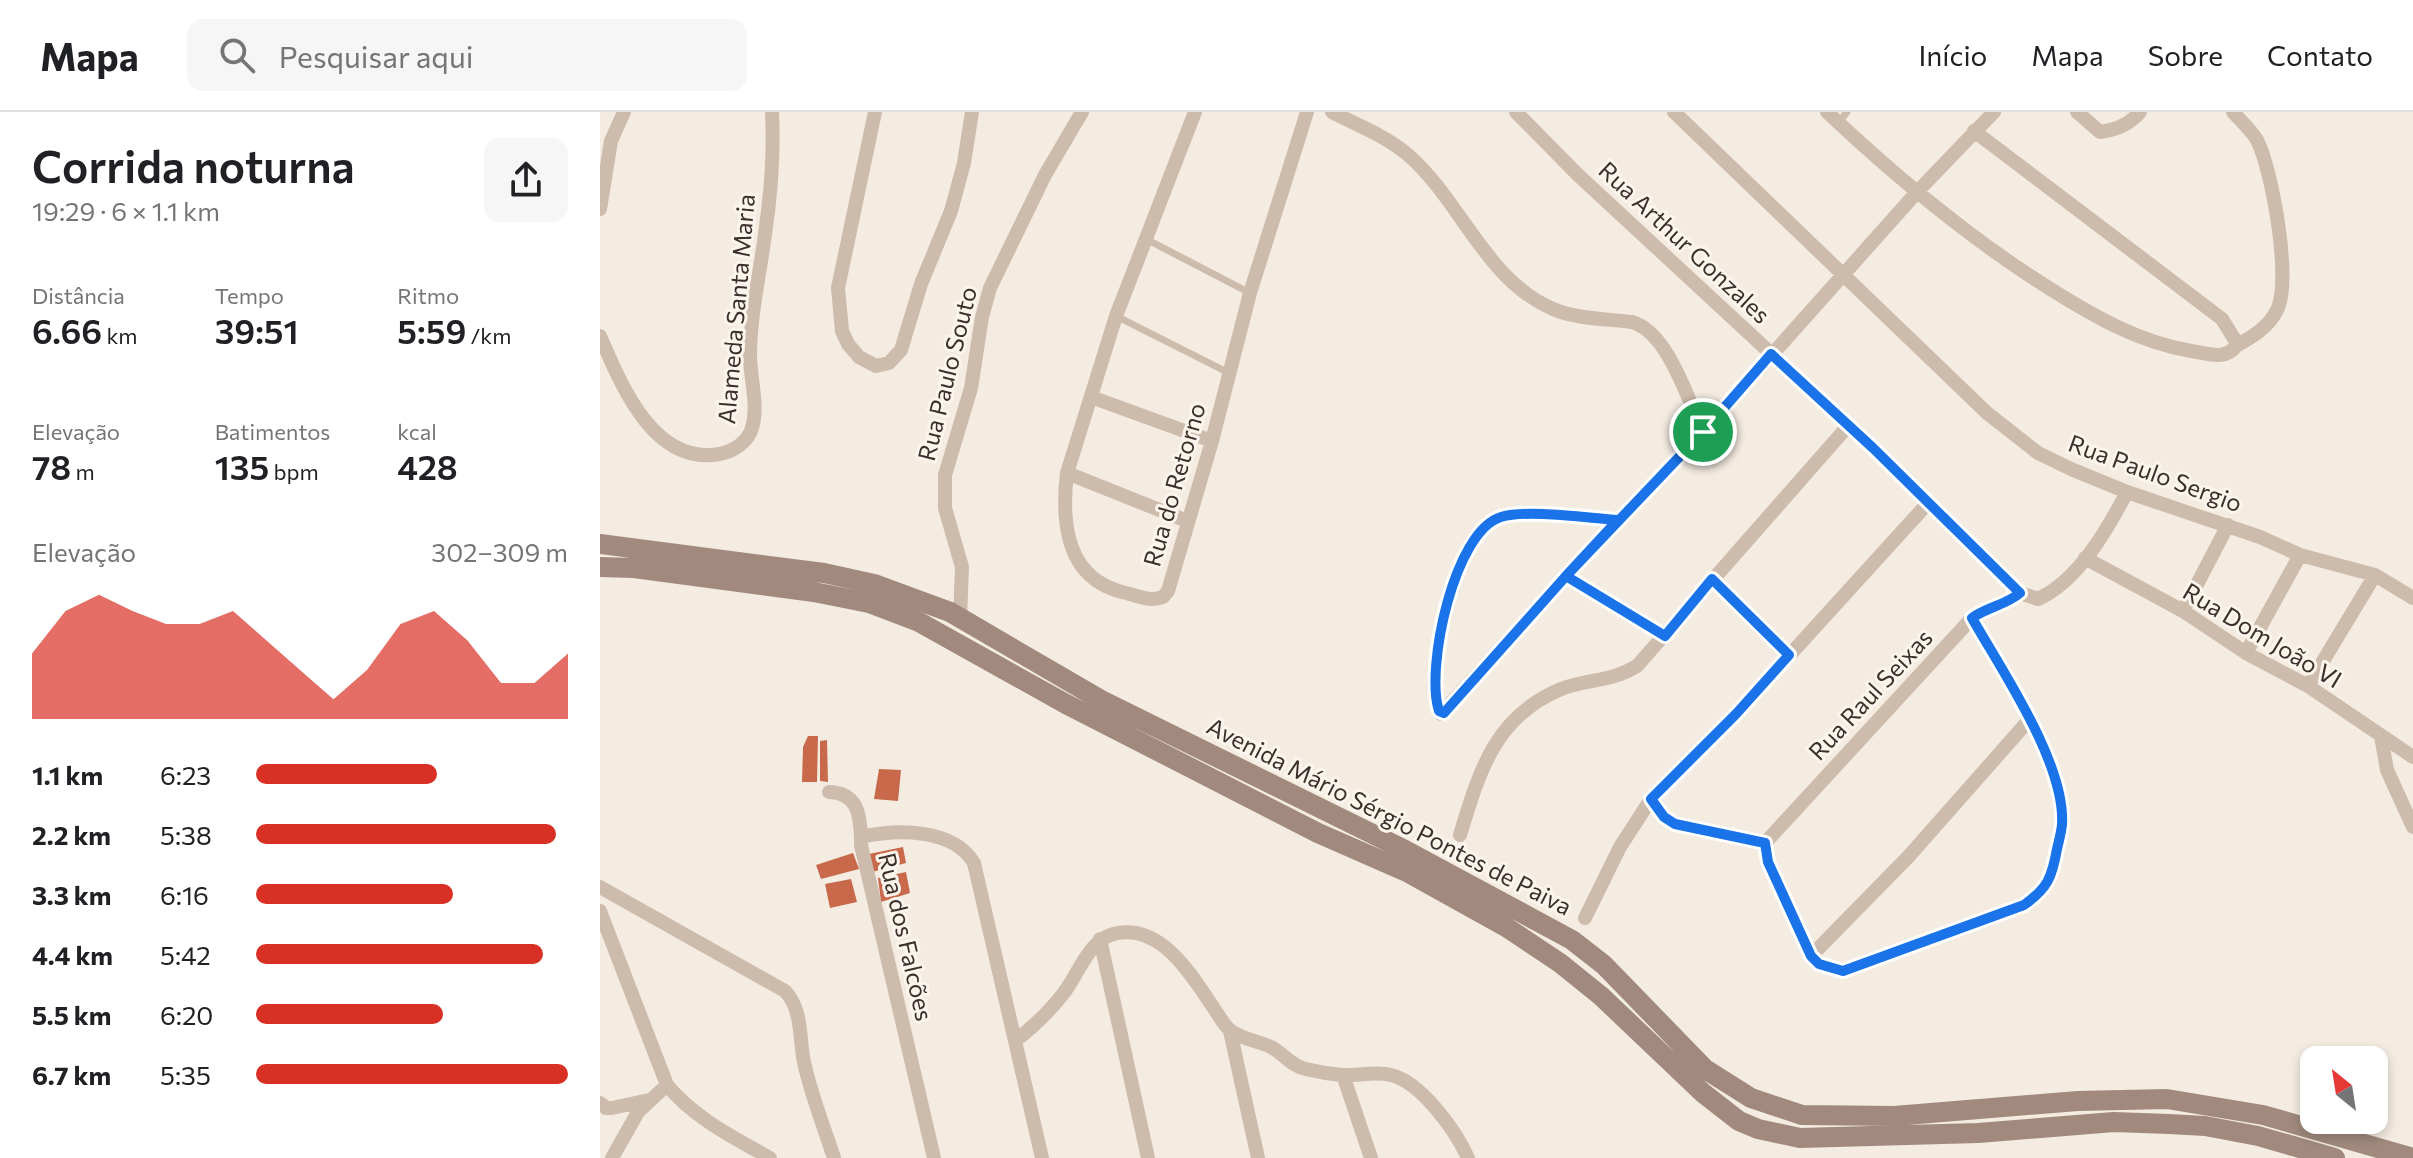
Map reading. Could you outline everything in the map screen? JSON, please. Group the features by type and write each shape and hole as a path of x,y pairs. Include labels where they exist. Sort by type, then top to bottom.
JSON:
{"main road":[{"name":"Avenida Mário Sérgio Pontes de Paiva","path":"600,544 824,573 874,584 919,599 960,618 1101,700 1391,843 1572,940 1604,965 1705,1069 1751,1098 1802,1115 1878,1116 2078,1101 2167,1099 2263,1115 2413,1158"},
{"name":"Avenida Mário Sérgio Pontes de Paiva","path":"600,567 634,568 814,592 869,603 919,622 1081,711 1318,833 1407,872 1506,927 1560,963 1601,996 1703,1093 1739,1121 1758,1129 1800,1138 1978,1133 2114,1122 2169,1124 2205,1126 2258,1136 2335,1158"}],"street":[{"path":"600,209 611,141 624,112"},
{"name":"Alameda Santa Maria","path":"600,336 635,407 651,428 675,447 702,456 724,454 741,445 751,432 755,416 750,355 755,293 766,233 772,112"},
{"path":"875,112 838,288 842,331 848,344 859,357 876,366 889,363 901,350 921,284 951,211 964,163 972,112"},
{"name":"Rua Paulo Souto","path":"960,618 962,567 945,508 945,475 971,388 982,317 990,288 1045,175 1082,112"},
{"name":"Rua do Retorno","path":"1195,112 1116,316 1067,473 1064,496 1068,542 1078,562 1092,577 1113,590 1149,599 1163,597 1168,591 1212,441 1250,293 1307,112"},
{"path":"1332,112 1406,153 1425,171 1502,273 1529,296 1555,311 1643,325 1667,355 1703,432"},
{"name":"Rua Arthur Gonzales","path":"1516,112 1577,174 1848,426 2020,593"},
{"name":"Rua Paulo Sergio","path":"1674,112 1987,413 2019,439 2060,464 2127,492 2228,525 2300,555 2375,575 2409,591"},
{"path":"1827,112 1843,117 1917,192 1964,232 2107,324 2138,337 2224,356 2261,329 2279,308 2283,272 2272,180 2257,140 2233,112"},
{"path":"1618,520 1517,514 1499,517 1485,526 1472,541 1441,628 1435,683 1437,706 1441,714 1703,432 1917,192 1994,112"},
{"path":"2077,112 2100,132 2114,130 2140,112"},
{"path":"1974,131 2222,319 2236,346"},
{"path":"1091,397 1212,441"},
{"path":"1460,835 1488,752 1508,726 1537,702 1563,688 1622,675 1637,666 1848,426"},
{"path":"1067,473 1187,521"},
{"path":"2020,593 2038,599 2050,593 2085,558 2115,516 2127,492"},
{"path":"1585,918 1620,847 1651,799 1736,714 1928,503"},
{"path":"2183,611 2228,525"},
{"path":"2246,653 2300,555"},
{"name":"Rua Dom João VI","path":"2085,558 2183,611 2246,653 2308,686 2413,757"},
{"path":"2308,686 2375,575"},
{"path":"1566,576 1665,636"},
{"path":"1712,579 1789,655"},
{"name":"Rua Raul Seixas","path":"1765,843 1972,618 1984,609 2013,599 2020,593"},
{"path":"1651,799 1664,817 1675,824 1765,843 1768,862 1811,956 1819,964 1843,971 2024,905 2042,892 2054,865 2062,823 2055,776 2030,719 1972,618"},
{"path":"1811,956 1909,856 2030,719"},
{"path":"2381,736 2387,770 2413,827"},
{"path":"829,792 848,796 854,803 860,812 861,837"},
{"name":"Rua dos Falcões","path":"934,1158 873,901 861,837 904,832 951,841 974,863 1042,1158"},
{"path":"600,887 792,998 804,1062 834,1158"},
{"path":"600,911 667,1085 695,1113 770,1158"},
{"path":"1015,1041 1038,1023 1065,992 1100,939 1117,933 1133,933 1167,949 1177,957 1230,1031 1258,1158"},
{"path":"1100,939 1148,1158"},
{"path":"1230,1031 1270,1047 1293,1065 1343,1075 1378,1073 1405,1081 1431,1104 1454,1132 1468,1158"},
{"path":"1343,1075 1371,1158"},
{"path":"612,1158 632,1122 649,1100 667,1085"},
{"path":"600,1103 612,1108 649,1100"}],"lane":[{"path":"1146,239 1250,293"},
{"path":"1116,316 1229,373"}],"building":[{"path":"808,736 818,736 817,782 802,782 803,747"},
{"path":"827,740 828,782 820,781 820,741"},
{"path":"879,769 901,770 898,801 874,799"},
{"path":"903,847 906,863 872,872 869,854"},
{"path":"853,853 859,869 821,879 816,865"},
{"path":"906,872 910,893 881,902 878,878"},
{"path":"851,879 857,902 830,908 825,884"}],"route":[{"path":"1703,432 1618,520 1566,576 1444,713 1441,714 1437,706 1435,683 1441,628 1472,541 1485,526 1499,517 1517,514 1618,520 1566,576 1665,636 1712,579 1789,655 1736,714 1651,799 1664,817 1675,824 1765,843 1768,862 1811,956 1819,964 1843,971 2024,905 2046,887 2054,865 2062,823 2055,776 2030,719 1972,618 1984,609 2013,599 2020,593 1873,448 1771,354 1703,432"}]}
